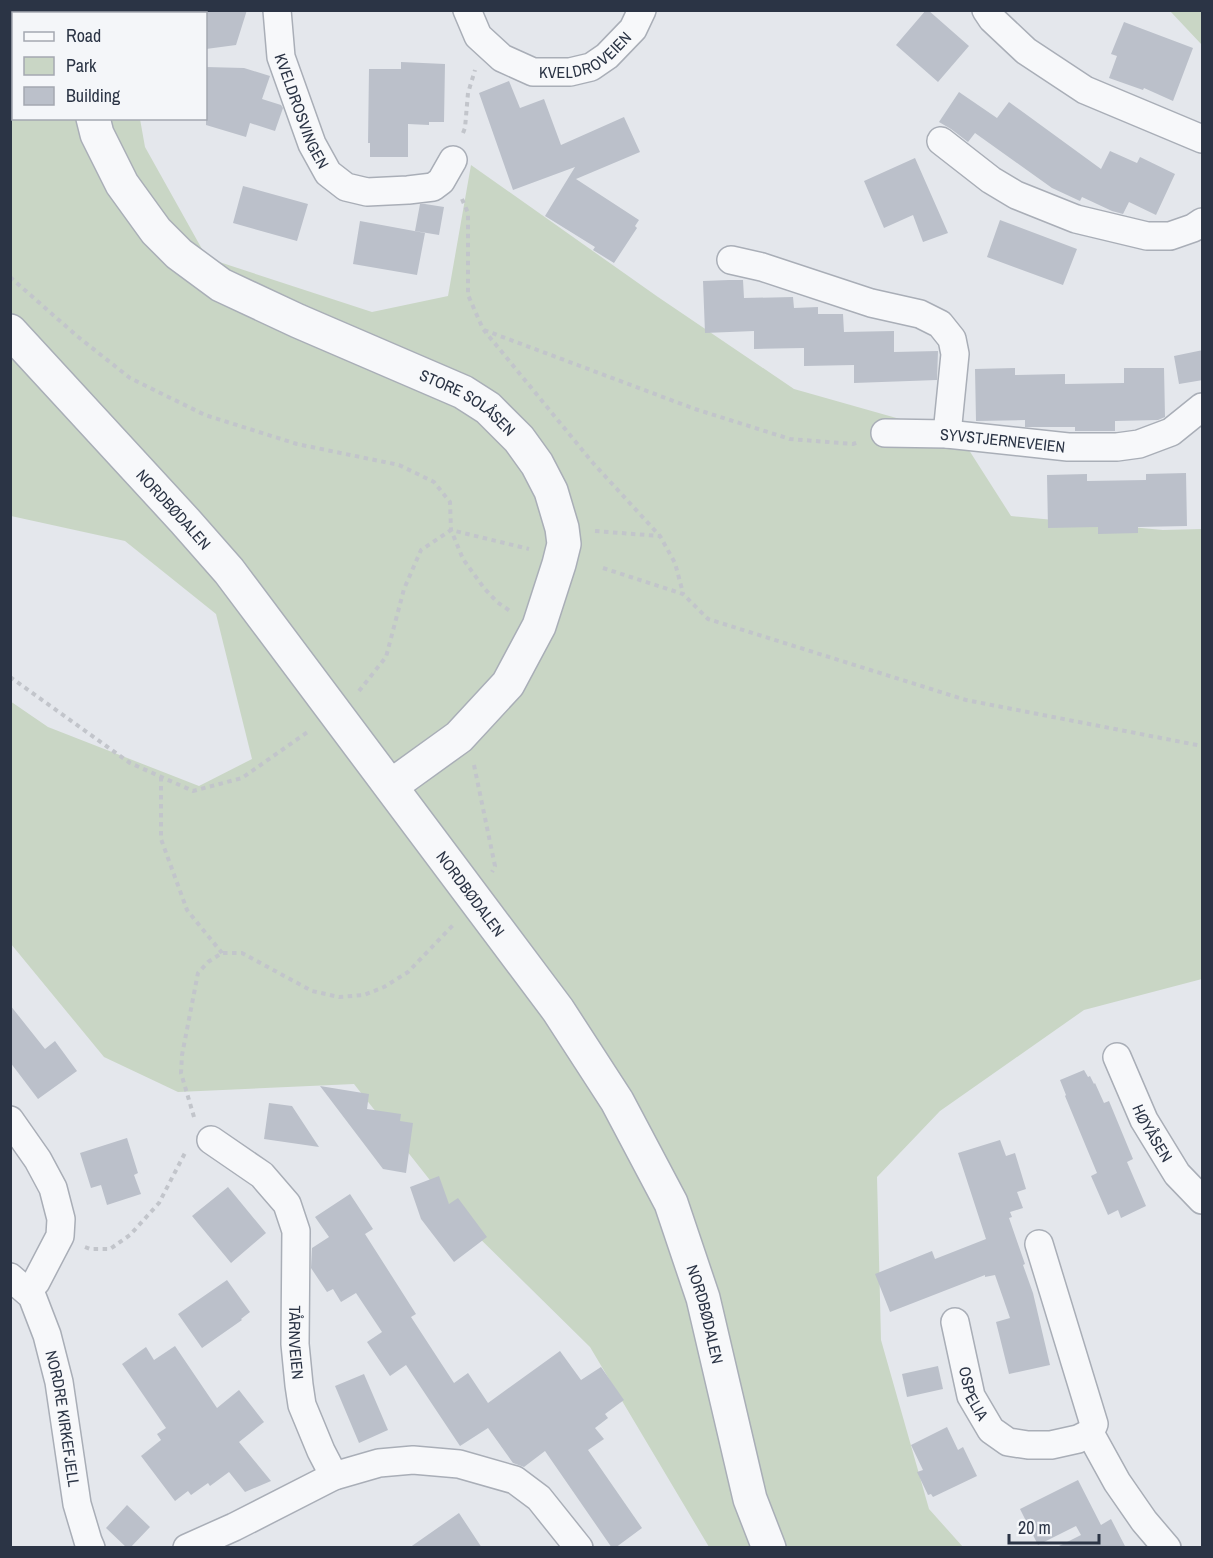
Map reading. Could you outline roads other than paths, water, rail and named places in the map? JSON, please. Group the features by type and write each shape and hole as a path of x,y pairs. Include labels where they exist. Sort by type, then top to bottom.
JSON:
{"street":[{"name":"KVELDROSVINGEN","path":"277,10 282,57 312,144 328,173 345,187 367,192 433,187 447,171"},
{"name":"KVELDROVEIEN","path":"467,10 478,36 502,58 533,72 570,72 591,67 608,56 633,29 642,10"},
{"path":"986,10 992,19 1026,51 1085,90 1203,139"},
{"name":"STORE SOLÅSEN","path":"94,120 97,134 122,184 156,231 179,254 221,285 463,392 488,408 519,439 537,464 551,491 562,528 564,544 539,626 508,684 459,737 391,786"},
{"path":"941,141 991,180 1016,195 1076,219 1147,236 1170,236 1203,222"},
{"name":"SYVSTJERNEVEIEN","path":"731,260 762,267 871,303 920,314 940,324 952,339 955,354 947,434 1068,447 1117,447 1139,444 1171,432 1203,407"},
{"name":"NORDBØDALEN","path":"10,331 229,571 558,1010 605,1083 671,1203 703,1298 750,1499 769,1548"},
{"path":"885,433 947,434"},
{"name":"HØYÅSEN","path":"1117,1057 1144,1120 1177,1174 1203,1200"},
{"name":"NORDRE KIRKEFJELL","path":"10,1120 38,1160 53,1188 61,1219 60,1236 36,1282 19,1284"},
{"name":"TÅRNVEIEN","path":"204,1135 261,1175 287,1204 296,1231 295,1344 302,1405 334,1476"},
{"path":"1039,1244 1094,1424 1090,1433 1117,1482 1144,1521 1167,1548"},
{"name":"NORDRE KIRKEFJELL","path":"19,1284 32,1296 47,1335 59,1382 77,1504 91,1548"},
{"name":"OSPELIA","path":"955,1322 971,1396 991,1430 1008,1442 1028,1445 1050,1445 1090,1433"},
{"path":"187,1548 234,1527 334,1476 380,1463 413,1460 459,1464 514,1480 539,1498 579,1548"}]}
